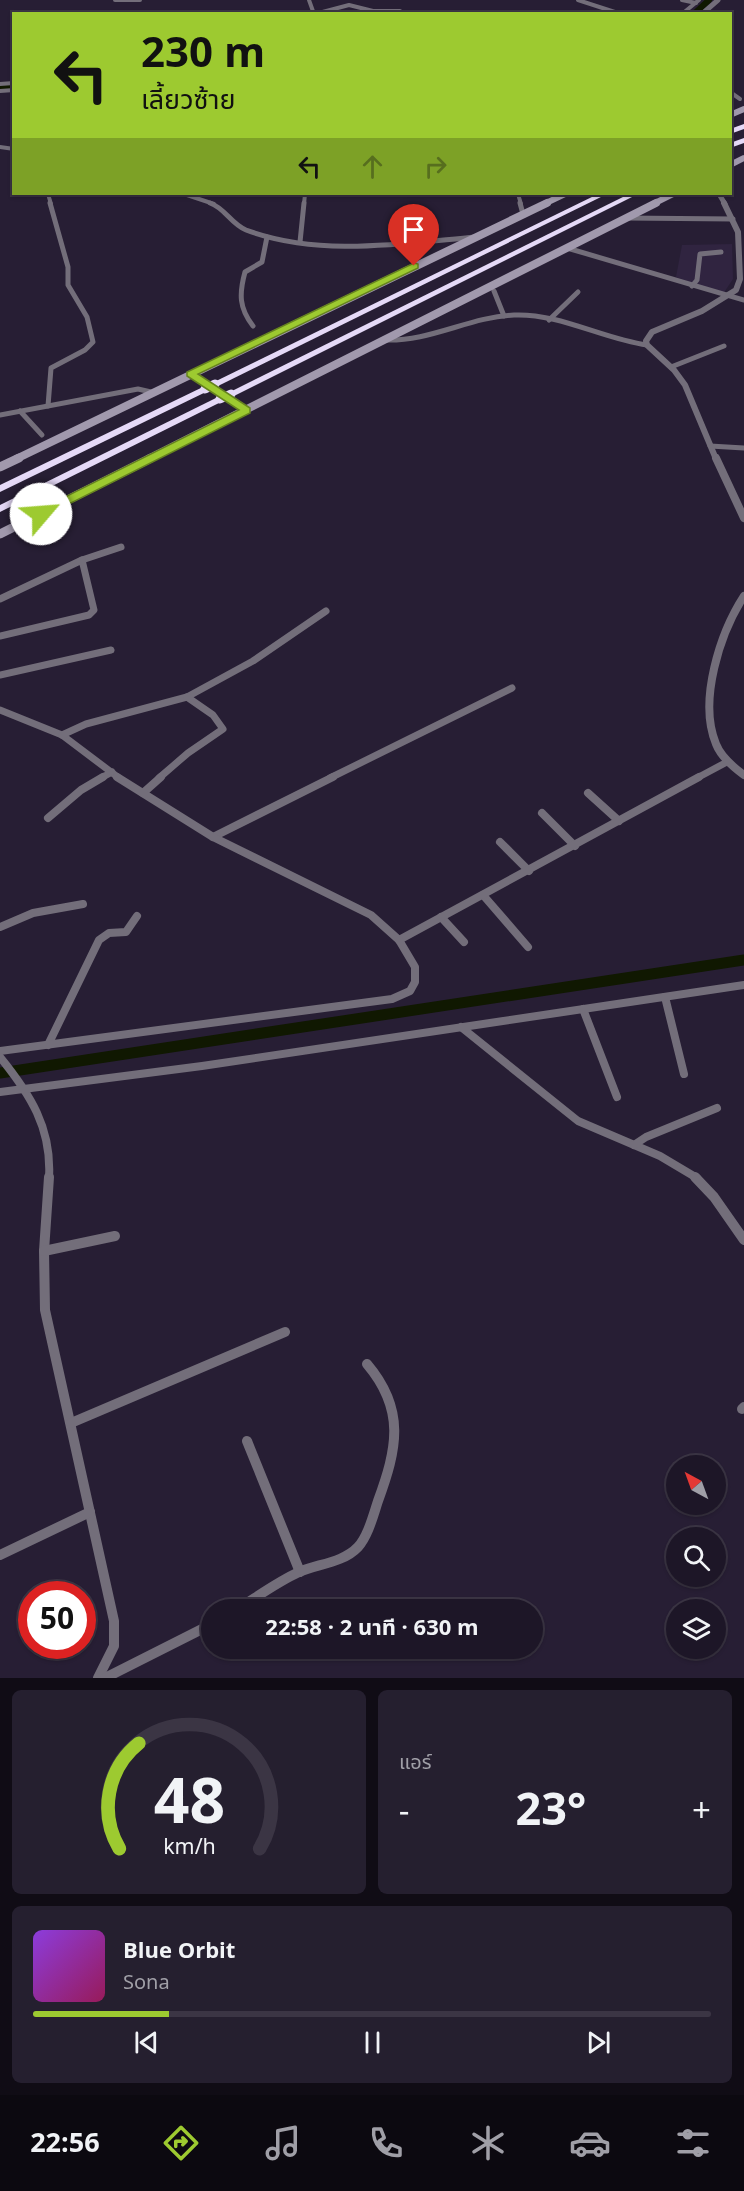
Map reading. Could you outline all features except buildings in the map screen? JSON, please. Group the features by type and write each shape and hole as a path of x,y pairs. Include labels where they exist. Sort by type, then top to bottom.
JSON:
{"highway":[{"path":"0,489 601,195"},
{"path":"0,509 632,195"}],"main road":[{"path":"0,467 151,392 563,195"},
{"path":"0,534 671,195"}],"street":[{"path":"115,0 140,0"},
{"path":"578,0 615,12"},
{"path":"600,0 597,4 620,12"},
{"path":"682,0 698,2"},
{"path":"704,12 718,0"},
{"path":"685,12 698,2"},
{"path":"323,12 349,5 373,11 400,11"},
{"path":"732,93 740,99"},
{"path":"48,195 68,267 68,285 87,317 93,342 85,350 63,359 51,368 48,406"},
{"path":"187,195 219,206 234,224 267,237 300,242 351,248 475,237"},
{"path":"300,242 305,195"},
{"path":"518,195 523,214"},
{"path":"647,345 647,337 652,332 728,297 736,290 740,279 741,240 733,219 719,195"},
{"path":"623,218 733,219"},
{"path":"253,326 242,311 243,277 245,272 262,262 267,237"},
{"path":"431,241 440,247"},
{"path":"567,248 744,300"},
{"path":"692,286 697,280 700,254 721,252"},
{"path":"495,291 504,316"},
{"path":"549,320 578,292"},
{"path":"384,340 407,340 516,314 549,320 623,342 647,345 671,367 685,385 744,519"},
{"path":"671,367 724,346"},
{"path":"191,374 246,411"},
{"path":"0,415 138,389 151,392"},
{"path":"20,411 42,435"},
{"path":"710,446 744,448"},
{"path":"0,599 82,560 121,547"},
{"path":"0,636 89,615 94,610 94,604 82,560"},
{"path":"744,596 729,620 723,638 714,682 711,729 716,743 728,762 744,775"},
{"path":"62,735 86,724 187,697 253,661 326,611"},
{"path":"0,675 111,650"},
{"path":"213,837 512,688"},
{"path":"143,793 188,753 223,729 217,720 187,697"},
{"path":"0,710 62,735 143,793 213,837 371,915 399,940 415,967 415,982 410,991 392,999 48,1045 0,1056 23,1085 37,1110 47,1148 45,1310 114,1622 114,1646 98,1678"},
{"path":"399,940 728,762"},
{"path":"48,818 81,789 112,772"},
{"path":"588,793 619,821"},
{"path":"542,813 575,846"},
{"path":"500,842 529,871"},
{"path":"483,895 528,947"},
{"path":"0,927 33,913 83,904"},
{"path":"48,1045 99,940 109,933 126,932 137,916"},
{"path":"441,917 464,942"},
{"path":"0,1092 23,1085 202,1066 744,985"},
{"path":"665,996 684,1074"},
{"path":"583,1009 617,1097"},
{"path":"461,1027 578,1121 597,1132 634,1145 673,1163 702,1183 744,1240"},
{"path":"634,1145 646,1137 717,1108"},
{"path":"44,1251 115,1236"},
{"path":"70,1423 285,1332"},
{"path":"255,1599 300,1572 342,1557 357,1548 365,1537 376,1512 396,1434 386,1390 367,1364"},
{"path":"248,1441 300,1572"},
{"path":"0,1555 90,1512"},
{"path":"105,1678 201,1630"}],"shaded area":[{"path":"732,244 733,279 723,294 676,277 682,245"}],"waterway":[{"path":"696,12 709,0"},
{"path":"0,88 12,87"},
{"path":"0,1073 744,960"}],"route":[{"path":"41,514 246,411 191,374 414,266"}]}
